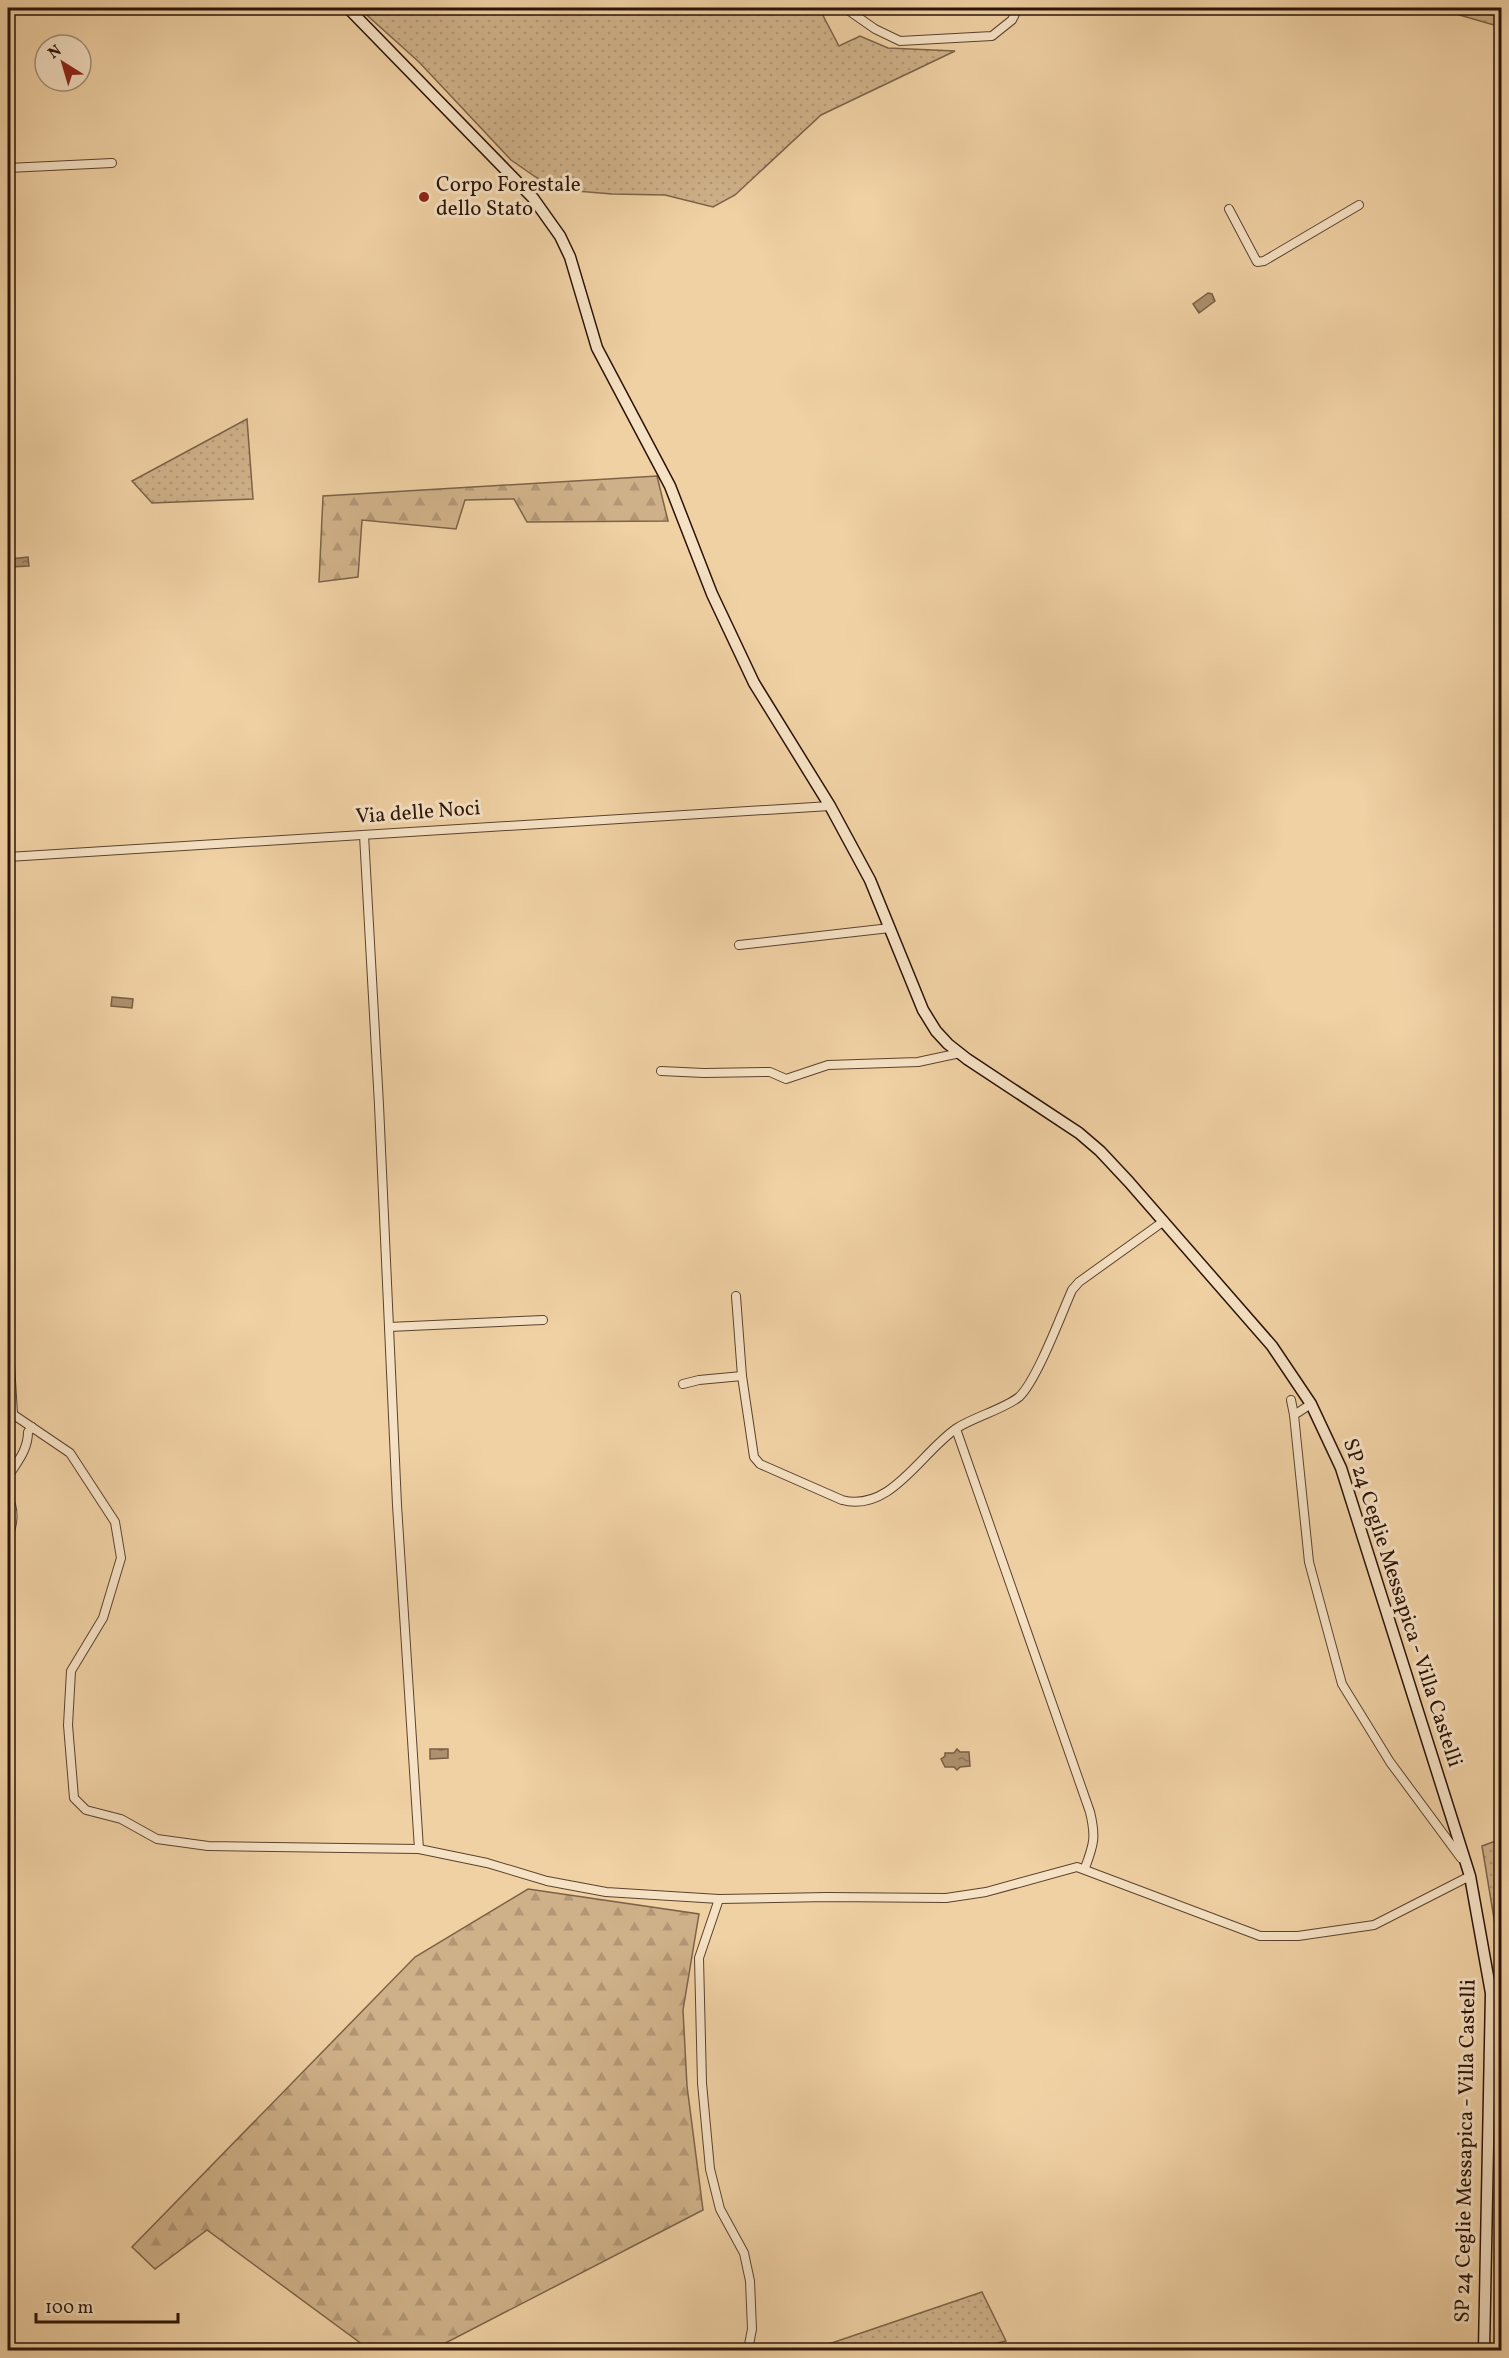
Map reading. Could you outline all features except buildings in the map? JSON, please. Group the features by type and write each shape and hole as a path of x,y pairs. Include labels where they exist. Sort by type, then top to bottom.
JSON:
{"main road":[{"name":"SP 24 Ceglie Messapica - Villa Castelli","path":"348,8 499,162 548,216 570,256 597,348 670,486 712,594 749,673 830,806 870,880 923,1010 936,1030 960,1053 1079,1133 1100,1151 1259,1329 1311,1404 1341,1468 1470,1876 1491,1993 1484,2350"}],"street":[{"path":"845,8 875,29 900,41 992,36 1012,20 1018,8"},
{"path":"8,168 112,162"},
{"path":"1229,209 1257,262 1264,261 1359,204"},
{"name":"Via delle Noci","path":"8,857 830,806"},
{"path":"364,834 397,1505 419,1849"},
{"path":"739,945 890,928"},
{"path":"661,1071 704,1073 763,1071 786,1079 828,1065 918,1062 960,1053"},
{"path":"736,1296 742,1376 754,1457 760,1464 842,1500 868,1502 891,1488 956,1429 1018,1397 1035,1375 1072,1290 1079,1282 1164,1221"},
{"path":"389,1327 543,1320"},
{"path":"8,1331 10,1413 70,1453 115,1522 121,1558 103,1618 71,1671 68,1725 75,1798 86,1810 121,1819 158,1839 208,1846 419,1849 487,1863 547,1881 606,1892 719,1899 946,1898 986,1892 1077,1867 1085,1868 1260,1936 1298,1936 1374,1925 1470,1876"},
{"path":"683,1384 699,1380 742,1376"},
{"path":"1291,1400 1309,1562 1342,1684 1390,1762 1466,1864"},
{"path":"1294,1415 1311,1404"},
{"path":"8,1477 23,1454 28,1443 28,1432 32,1427"},
{"path":"956,1429 1090,1812 1095,1843 1085,1868"},
{"path":"8,1497 12,1505 13,1523 8,1538"},
{"path":"719,1899 699,1958 702,2083 710,2169 720,2209 744,2253 750,2281 752,2329 748,2350"}],"green space":[{"path":"359,8 819,8 839,46 860,36 888,48 955,51 821,115 735,195 713,207 665,195 612,194 553,189 511,160 419,62"},
{"path":"1435,8 1501,8 1501,27"},
{"path":"247,419 253,499 152,503 132,481"},
{"path":"657,476 668,521 527,522 514,499 465,500 456,529 362,520 358,577 319,582 323,496"},
{"path":"1502,1839 1501,1961 1482,1846"},
{"path":"528,1889 699,1914 683,2010 687,2086 703,2210 432,2350 370,2350 207,2230 155,2269 132,2247 415,1957"},
{"path":"982,2292 1006,2341 969,2350 811,2350"}],"water":[{"path":"1208,293 1212,294 1215,301 1199,313 1193,304"},
{"path":"28,557 29,566 11,567 10,559"},
{"path":"112,997 133,999 132,1008 111,1006"},
{"path":"430,1749 448,1749 448,1758 430,1759"},
{"path":"957,1749 960,1752 969,1752 970,1766 960,1767 957,1770 954,1767 945,1767 941,1759 945,1753 954,1753"}],"place":[{"name":"Corpo Forestale dello Stato","path":"424,197"}]}
